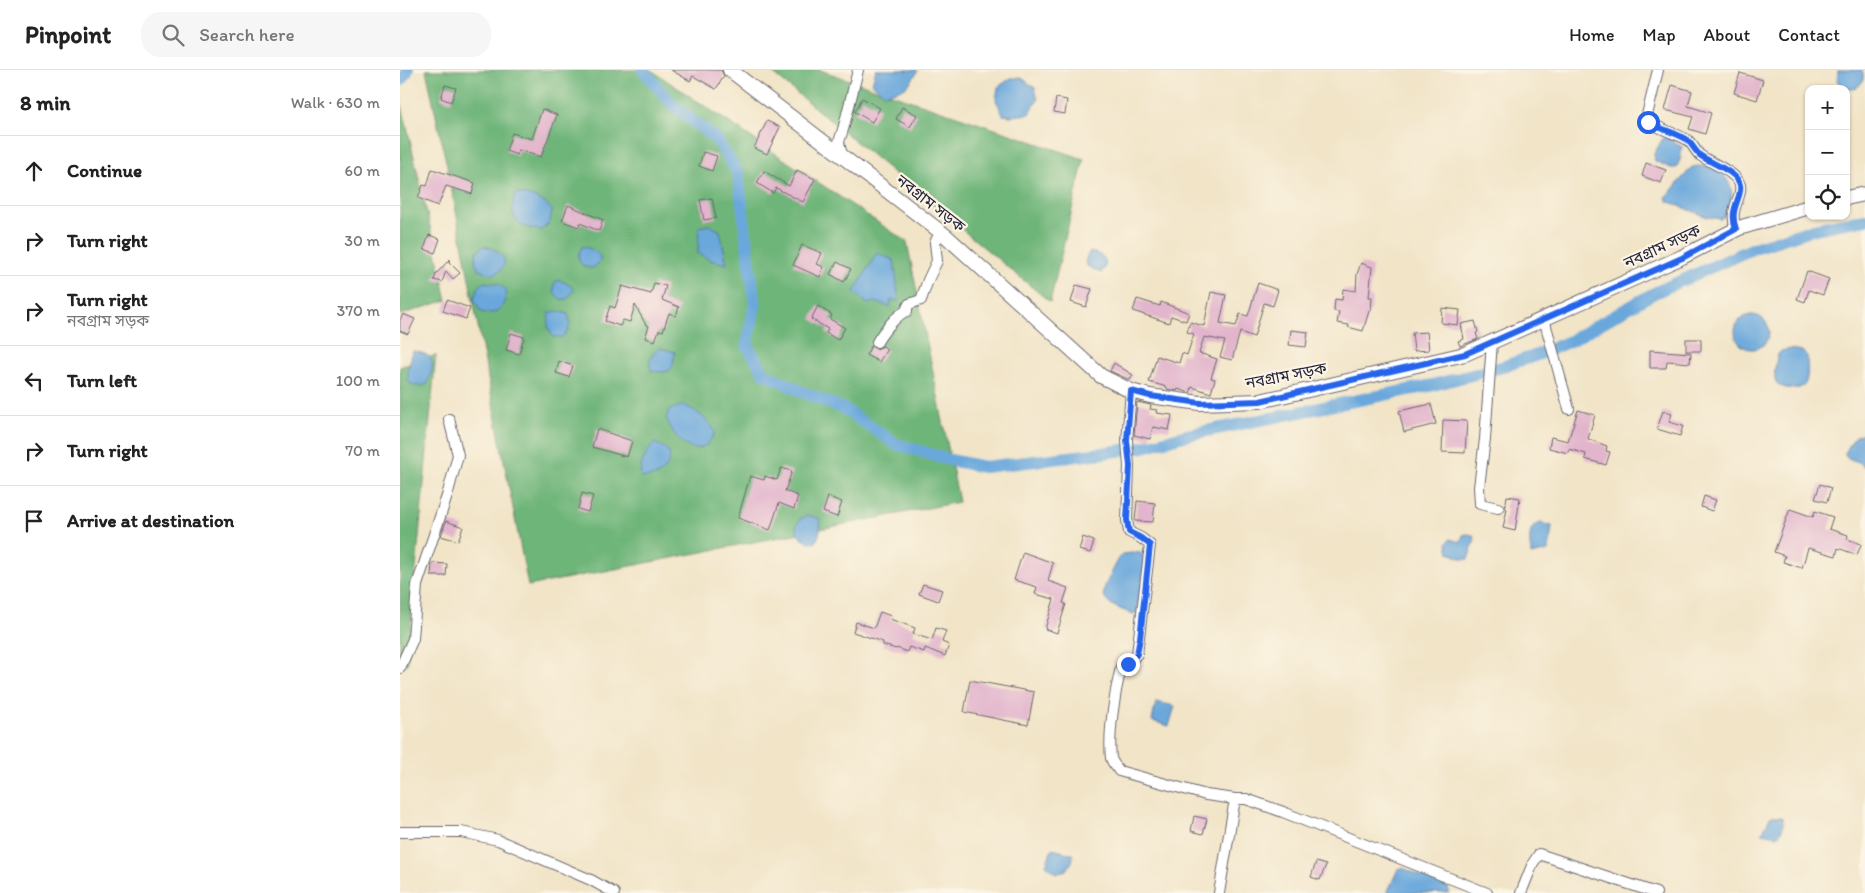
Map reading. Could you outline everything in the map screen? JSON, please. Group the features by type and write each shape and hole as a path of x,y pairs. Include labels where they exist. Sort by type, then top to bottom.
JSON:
{"main road":[{"name":"নবগ্রাম সড়ক","path":"730,70 941,232 1102,376 1131,391 1150,396 1200,403 1260,401 1465,354 1682,258 1736,229 1805,207"},
{"path":"1850,197 1865,194"}],"street":[{"path":"842,156 839,142 858,70"},
{"path":"1658,70 1647,116 1648,122 1689,140 1700,156 1732,173 1738,179 1741,189 1735,202 1733,215 1733,223 1736,229"},
{"path":"877,342 898,316 907,311 906,308 910,304 921,300 937,261 935,242 941,232"},
{"path":"1544,319 1569,409"},
{"path":"1492,342 1490,384 1479,488 1480,504 1498,508"},
{"path":"1131,391 1127,440 1130,466 1127,520 1129,532 1150,545 1137,654 1128,664 1121,667 1118,678 1112,725 1112,760 1120,771 1206,795 1235,799 1246,798 1487,893"},
{"path":"400,668 413,639 417,585 448,496 458,455 449,419"},
{"path":"1219,893 1235,799"},
{"path":"400,832 461,832 498,840 591,880 614,893"},
{"path":"1521,893 1539,854 1656,893"}],"green space":[{"path":"426,70 651,70 907,242 959,502 528,586 449,175"},
{"path":"769,70 820,70 1084,159 1050,302"},
{"path":"400,97 447,300 400,315"},
{"path":"436,355 407,664 400,664 400,367"}],"water":[{"path":"876,70 918,70 912,81 905,87 884,94 872,83"},
{"path":"1838,70 1862,70 1863,80 1856,88 1850,89 1850,85 1841,85 1837,80"},
{"path":"1011,78 1022,78 1035,88 1038,100 1029,114 1003,115 996,100 998,87"},
{"path":"1663,138 1669,139 1682,147 1680,160 1676,168 1671,168 1655,161 1654,154"},
{"path":"1692,167 1708,167 1718,171 1725,176 1729,184 1731,201 1721,219 1707,217 1668,201 1666,197"},
{"path":"516,193 536,198 552,210 550,222 542,230 526,227 516,220 512,209"},
{"path":"709,225 720,231 727,264 710,260 698,253 699,227"},
{"path":"484,246 501,254 504,258 505,262 500,271 493,275 479,270 475,262 477,251"},
{"path":"583,246 595,251 600,256 600,262 593,268 584,266 579,261 580,250"},
{"path":"1089,252 1104,258 1106,264 1101,273 1087,266 1085,261"},
{"path":"877,253 894,260 899,301 891,300 890,307 875,302 868,304 854,292"},
{"path":"560,280 571,286 574,290 567,299 560,299 554,292 556,281"},
{"path":"484,282 499,284 507,291 502,306 496,312 481,312 474,299 478,288"},
{"path":"557,311 568,314 569,318 570,324 567,332 562,337 553,337 548,327 549,313"},
{"path":"1752,315 1764,320 1769,332 1764,344 1752,349 1740,344 1735,332 1740,320"},
{"path":"660,348 675,352 673,365 669,371 651,371 651,358"},
{"path":"1790,349 1802,351 1807,356 1805,384 1795,389 1778,384 1775,379 1778,354 1781,351"},
{"path":"413,351 426,355 432,362 432,371 425,385 415,385 408,381 408,369"},
{"path":"684,405 702,416 715,432 706,445 699,448 687,446 681,442 672,430 666,418 669,410"},
{"path":"1863,434 1865,438 1865,468 1862,464 1846,457 1845,453 1855,436"},
{"path":"654,443 668,451 669,461 660,473 641,478 642,464"},
{"path":"808,515 820,519 820,531 815,543 802,538 798,534 796,527 800,519"},
{"path":"1541,523 1552,526 1549,551 1531,555 1531,531 1536,525"},
{"path":"1463,535 1473,535 1475,539 1468,559 1463,559 1449,553 1447,543 1450,539 1460,542"},
{"path":"1140,552 1145,561 1137,612 1134,614 1111,604 1105,599 1104,594 1105,587 1119,558 1123,554"},
{"path":"1156,702 1175,706 1169,726 1152,721"},
{"path":"1771,816 1782,817 1783,828 1777,836 1762,833"},
{"path":"1052,849 1073,854 1072,862 1066,870 1057,873 1046,865"},
{"path":"1403,868 1448,888 1450,893 1387,893 1398,869"}],"building":[{"path":"671,70 721,70 724,76 716,89 693,76 690,81"},
{"path":"1740,73 1763,80 1757,100 1734,93"},
{"path":"445,85 456,88 451,102 441,98"},
{"path":"1672,85 1692,91 1688,106 1711,113 1705,134 1689,129 1693,117 1665,110"},
{"path":"862,98 880,108 872,122 855,112"},
{"path":"1056,98 1067,100 1065,114 1054,112"},
{"path":"902,107 917,115 910,127 896,119"},
{"path":"542,109 557,115 541,157 518,150 517,155 506,151 512,133 532,139"},
{"path":"767,121 780,127 767,154 754,148"},
{"path":"703,152 717,156 712,171 699,166"},
{"path":"1646,163 1666,170 1661,183 1642,176"},
{"path":"432,169 475,183 472,194 446,186 438,206 418,198 423,185 427,186"},
{"path":"797,170 815,179 803,202 776,188 773,193 757,183 764,171 789,186"},
{"path":"712,198 716,218 704,220 700,200"},
{"path":"568,205 603,220 599,231 580,223 579,227 562,221"},
{"path":"429,235 440,239 435,253 424,249"},
{"path":"802,245 822,253 817,264 824,267 820,277 793,265"},
{"path":"450,259 449,262 460,273 453,279 446,271 442,282 434,280 436,274"},
{"path":"837,262 851,269 844,282 830,274"},
{"path":"1361,263 1372,267 1369,297 1372,297 1371,311 1369,311 1363,331 1348,327 1349,325 1337,323 1339,312 1334,311 1335,299 1342,300 1343,289 1356,291 1357,274"},
{"path":"1807,271 1829,279 1823,295 1809,290 1805,302 1797,299"},
{"path":"654,283 666,286 662,300 679,307 676,316 669,313 663,331 659,330 655,341 645,338 649,326 646,325 635,305 630,322 623,320 620,326 605,321 610,306 615,308 622,286 651,294"},
{"path":"1258,283 1278,290 1273,306 1264,303 1254,337 1240,332 1232,360 1220,357 1225,341 1204,337 1199,353 1217,359 1211,378 1215,379 1211,393 1192,387 1190,393 1178,389 1177,391 1149,382 1157,356 1179,363 1182,353 1187,355 1194,334 1187,332 1190,322 1204,326 1211,292 1226,295 1220,323 1236,326 1240,314 1248,316"},
{"path":"1076,285 1092,289 1086,307 1071,302"},
{"path":"1137,299 1160,306 1161,302 1189,313 1186,321 1171,316 1169,323 1133,311"},
{"path":"447,300 470,308 466,319 443,311"},
{"path":"818,306 832,315 830,319 845,328 838,340 826,333 828,329 811,319"},
{"path":"1442,308 1460,310 1458,325 1441,323"},
{"path":"403,314 415,319 408,334 400,331 400,320"},
{"path":"1475,321 1478,339 1460,346 1458,341 1464,339 1461,324"},
{"path":"1291,330 1308,332 1306,347 1289,345"},
{"path":"1427,332 1429,350 1414,351 1412,333"},
{"path":"511,333 524,337 519,354 506,350"},
{"path":"1686,339 1701,339 1701,351 1686,351"},
{"path":"871,346 876,349 883,346 887,349 879,362 866,355"},
{"path":"1650,350 1691,353 1690,363 1667,361 1666,368 1650,368"},
{"path":"559,361 573,366 569,377 556,373"},
{"path":"1114,363 1133,375 1130,380 1110,371"},
{"path":"1137,402 1151,405 1150,409 1157,410 1156,413 1172,415 1169,430 1153,427 1150,439 1134,435"},
{"path":"1431,404 1436,424 1404,432 1399,411"},
{"path":"1578,410 1595,415 1588,439 1607,446 1606,451 1610,452 1606,465 1585,459 1586,454 1569,449 1568,453 1549,448 1551,437 1568,441"},
{"path":"1663,411 1672,414 1669,422 1683,426 1680,436 1657,429"},
{"path":"1443,420 1467,421 1465,453 1442,452"},
{"path":"597,429 632,441 627,457 592,447"},
{"path":"781,468 792,471 785,491 798,496 794,509 779,503 770,530 738,518 750,476 764,480 765,476 777,480"},
{"path":"1820,484 1831,488 1827,502 1815,499"},
{"path":"582,493 593,496 588,512 578,509"},
{"path":"1507,496 1520,498 1515,531 1503,528 1507,509 1505,508"},
{"path":"1704,496 1716,500 1712,511 1701,507"},
{"path":"828,497 842,502 837,517 823,512"},
{"path":"1137,501 1155,503 1153,522 1135,521"},
{"path":"1790,509 1813,517 1815,511 1833,517 1829,529 1848,535 1847,539 1861,544 1857,555 1838,548 1836,556 1808,548 1802,568 1783,562 1785,556 1774,552"},
{"path":"446,521 463,527 458,541 441,536"},
{"path":"1083,537 1094,541 1090,553 1079,550"},
{"path":"1023,552 1053,563 1048,581 1068,588 1063,603 1066,604 1057,633 1045,629 1054,599 1035,594 1037,587 1014,580"},
{"path":"432,563 447,564 446,576 431,576"},
{"path":"923,584 942,590 938,601 919,594"},
{"path":"880,612 891,616 890,619 915,628 913,634 932,640 936,628 946,631 942,642 949,645 945,656 925,648 924,652 909,647 907,652 883,645 883,642 853,632 856,622 874,628"},
{"path":"970,680 1034,692 1028,725 964,712"},
{"path":"1194,816 1207,819 1203,834 1191,831"},
{"path":"1316,862 1326,865 1320,880 1311,877"}],"waterway":[{"path":"400,81 408,70"},
{"path":"643,70 674,106 717,140 738,173 755,305 747,345 764,373 800,391 844,409 896,444 950,460 984,467 1143,447 1187,435 1433,385 1502,367 1570,341 1654,293 1754,248 1814,229 1865,219"}],"route":[{"path":"1128,664 1137,654 1140,638 1150,545 1129,532 1127,520 1130,466 1127,440 1131,391 1150,396 1200,403 1260,401 1465,354 1682,258 1736,229 1733,223 1733,215 1735,202 1741,189 1738,179 1732,173 1700,156 1689,140 1648,122"}]}
